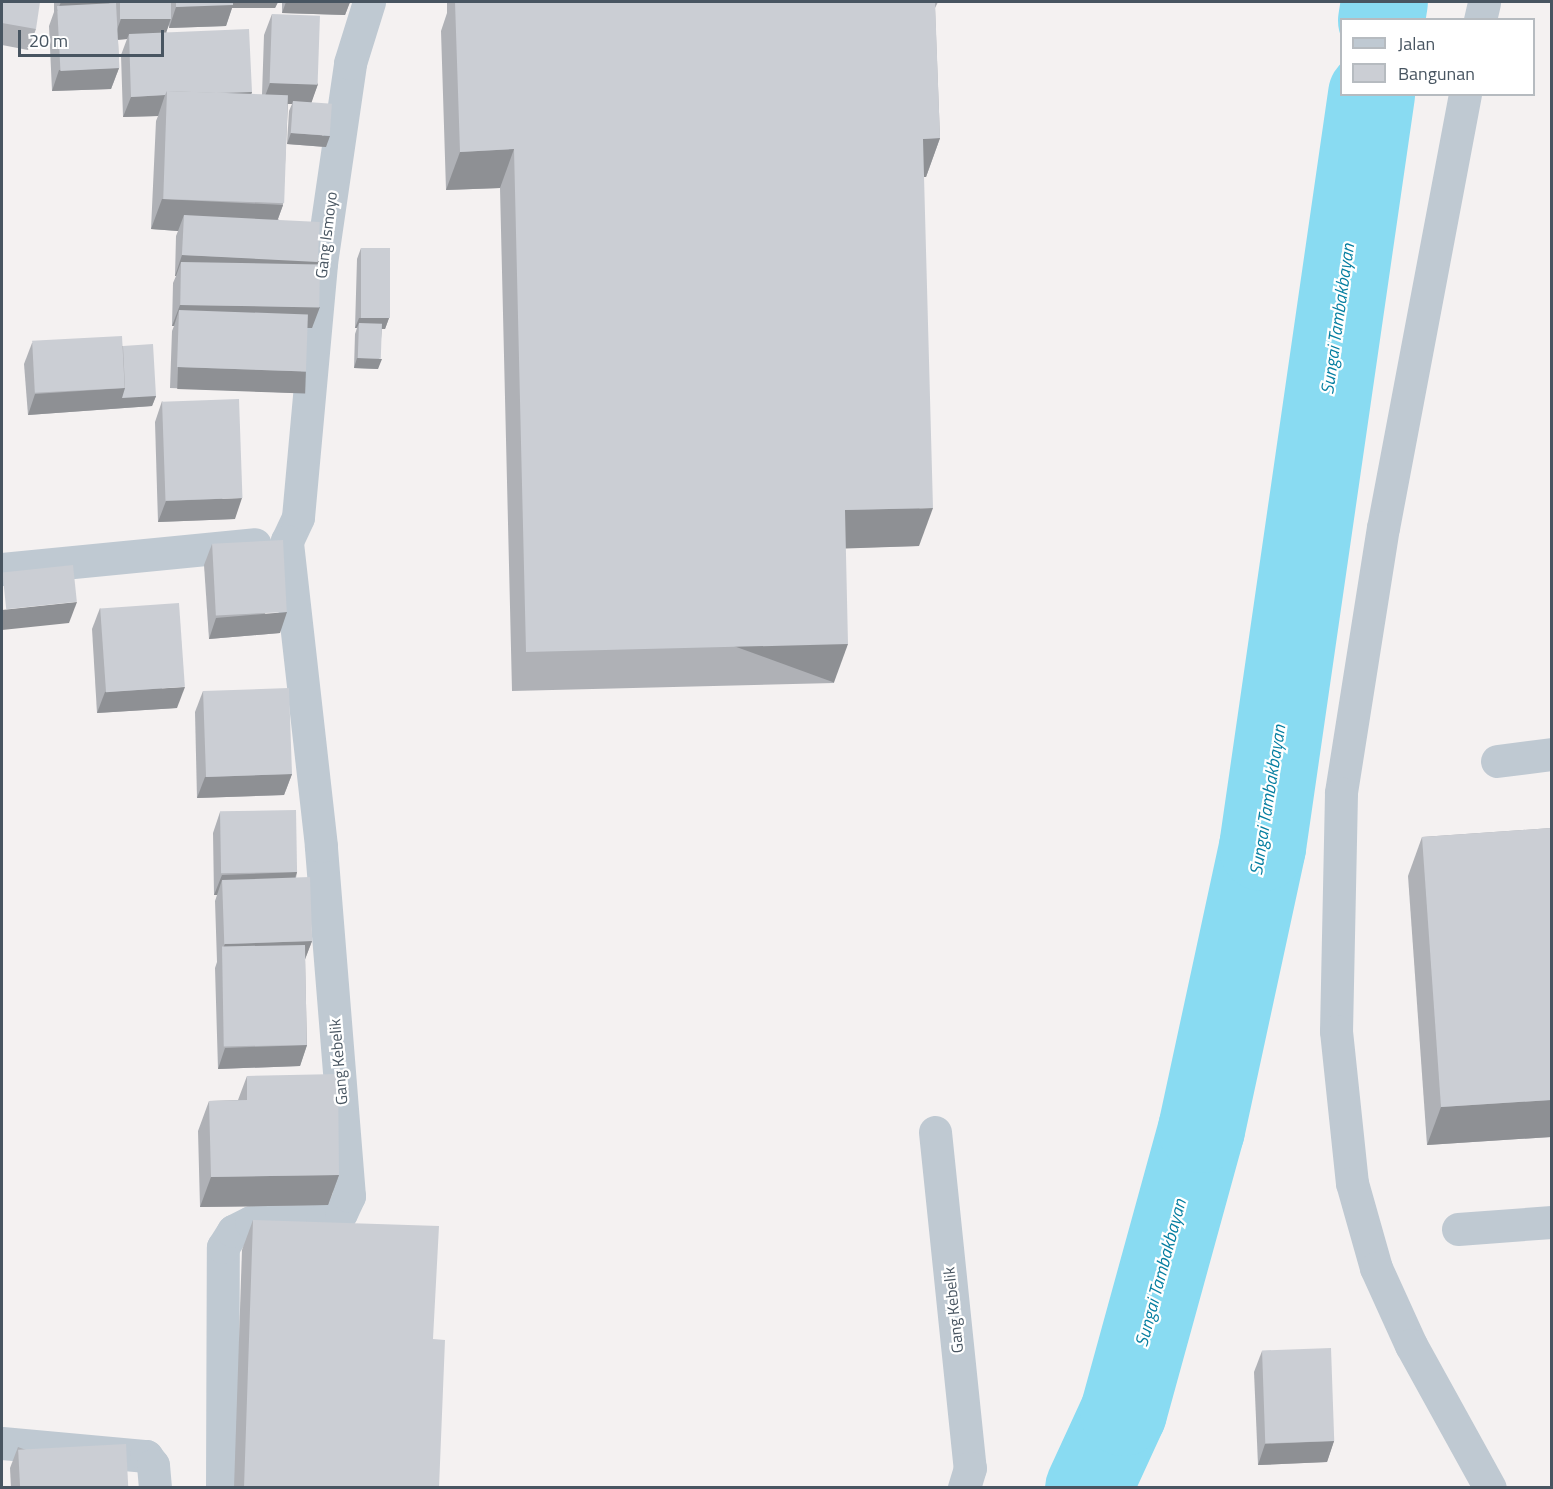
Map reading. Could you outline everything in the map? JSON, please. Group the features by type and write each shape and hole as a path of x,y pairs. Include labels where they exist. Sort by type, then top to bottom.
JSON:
{"street":[{"name":"Gang Ismoyo","path":"287,541 298,517 321,263 350,63 369,2"},
{"path":"1480,18 1484,2"},
{"path":"1465,96 1383,527 1341,793 1336,1031 1352,1183 1376,1268 1411,1345 1490,1488"},
{"path":"2,569 287,541"},
{"name":"Gang Kebelik","path":"222,1488 223,1247 233,1231 251,1222 322,1220 341,1213 349,1196 321,846 287,541"},
{"path":"1497,761 1551,754"},
{"name":"Gang Kebelik","path":"935,1132 970,1468 964,1488"},
{"path":"1458,1229 1551,1221"},
{"path":"2,1443 146,1456 153,1464 155,1488"}],"building":[{"path":"2,2 40,2 36,29 2,23"},
{"path":"120,2 171,2 171,19 120,19"},
{"path":"176,2 233,2 233,5 176,7"},
{"path":"455,2 935,2 940,138 923,139 933,508 845,510 848,644 526,652 514,149 460,152"},
{"path":"116,3 119,68 60,71 57,6"},
{"path":"272,14 320,16 318,85 270,83"},
{"path":"249,29 252,92 167,91 165,95 131,97 129,34"},
{"path":"167,91 288,95 284,203 163,199"},
{"path":"293,101 332,104 330,136 291,133"},
{"path":"184,215 320,222 318,262 182,255"},
{"path":"361,248 390,248 390,318 361,318"},
{"path":"181,262 320,264 319,307 180,305"},
{"path":"179,310 308,315 306,371 177,367"},
{"path":"359,323 382,324 381,359 358,358"},
{"path":"122,336 125,388 35,393 32,341"},
{"path":"153,344 156,396 122,398 125,388 123,346"},
{"path":"239,399 242,498 166,501 162,402"},
{"path":"283,540 287,612 216,616 212,544"},
{"path":"73,565 77,602 6,609 2,572"},
{"path":"179,603 185,687 106,692 100,609"},
{"path":"289,688 292,774 206,777 203,691"},
{"path":"296,810 297,872 221,873 220,811"},
{"path":"1551,828 1551,1100 1441,1107 1422,837"},
{"path":"310,877 312,941 224,944 222,880"},
{"path":"305,945 307,1045 224,1046 222,946"},
{"path":"338,1074 339,1175 211,1177 209,1101 247,1100 247,1076"},
{"path":"253,1220 439,1226 433,1339 445,1340 439,1488 244,1488"},
{"path":"1331,1348 1334,1441 1265,1443 1262,1350"},
{"path":"126,1444 128,1488 20,1488 18,1450"}],"waterway":[{"name":"Sungai Tambakbayan","path":"1381,18 1384,2"},
{"name":"Sungai Tambakbayan","path":"1088,1488 1123,1412 1201,1129 1262,847 1371,96"}]}
